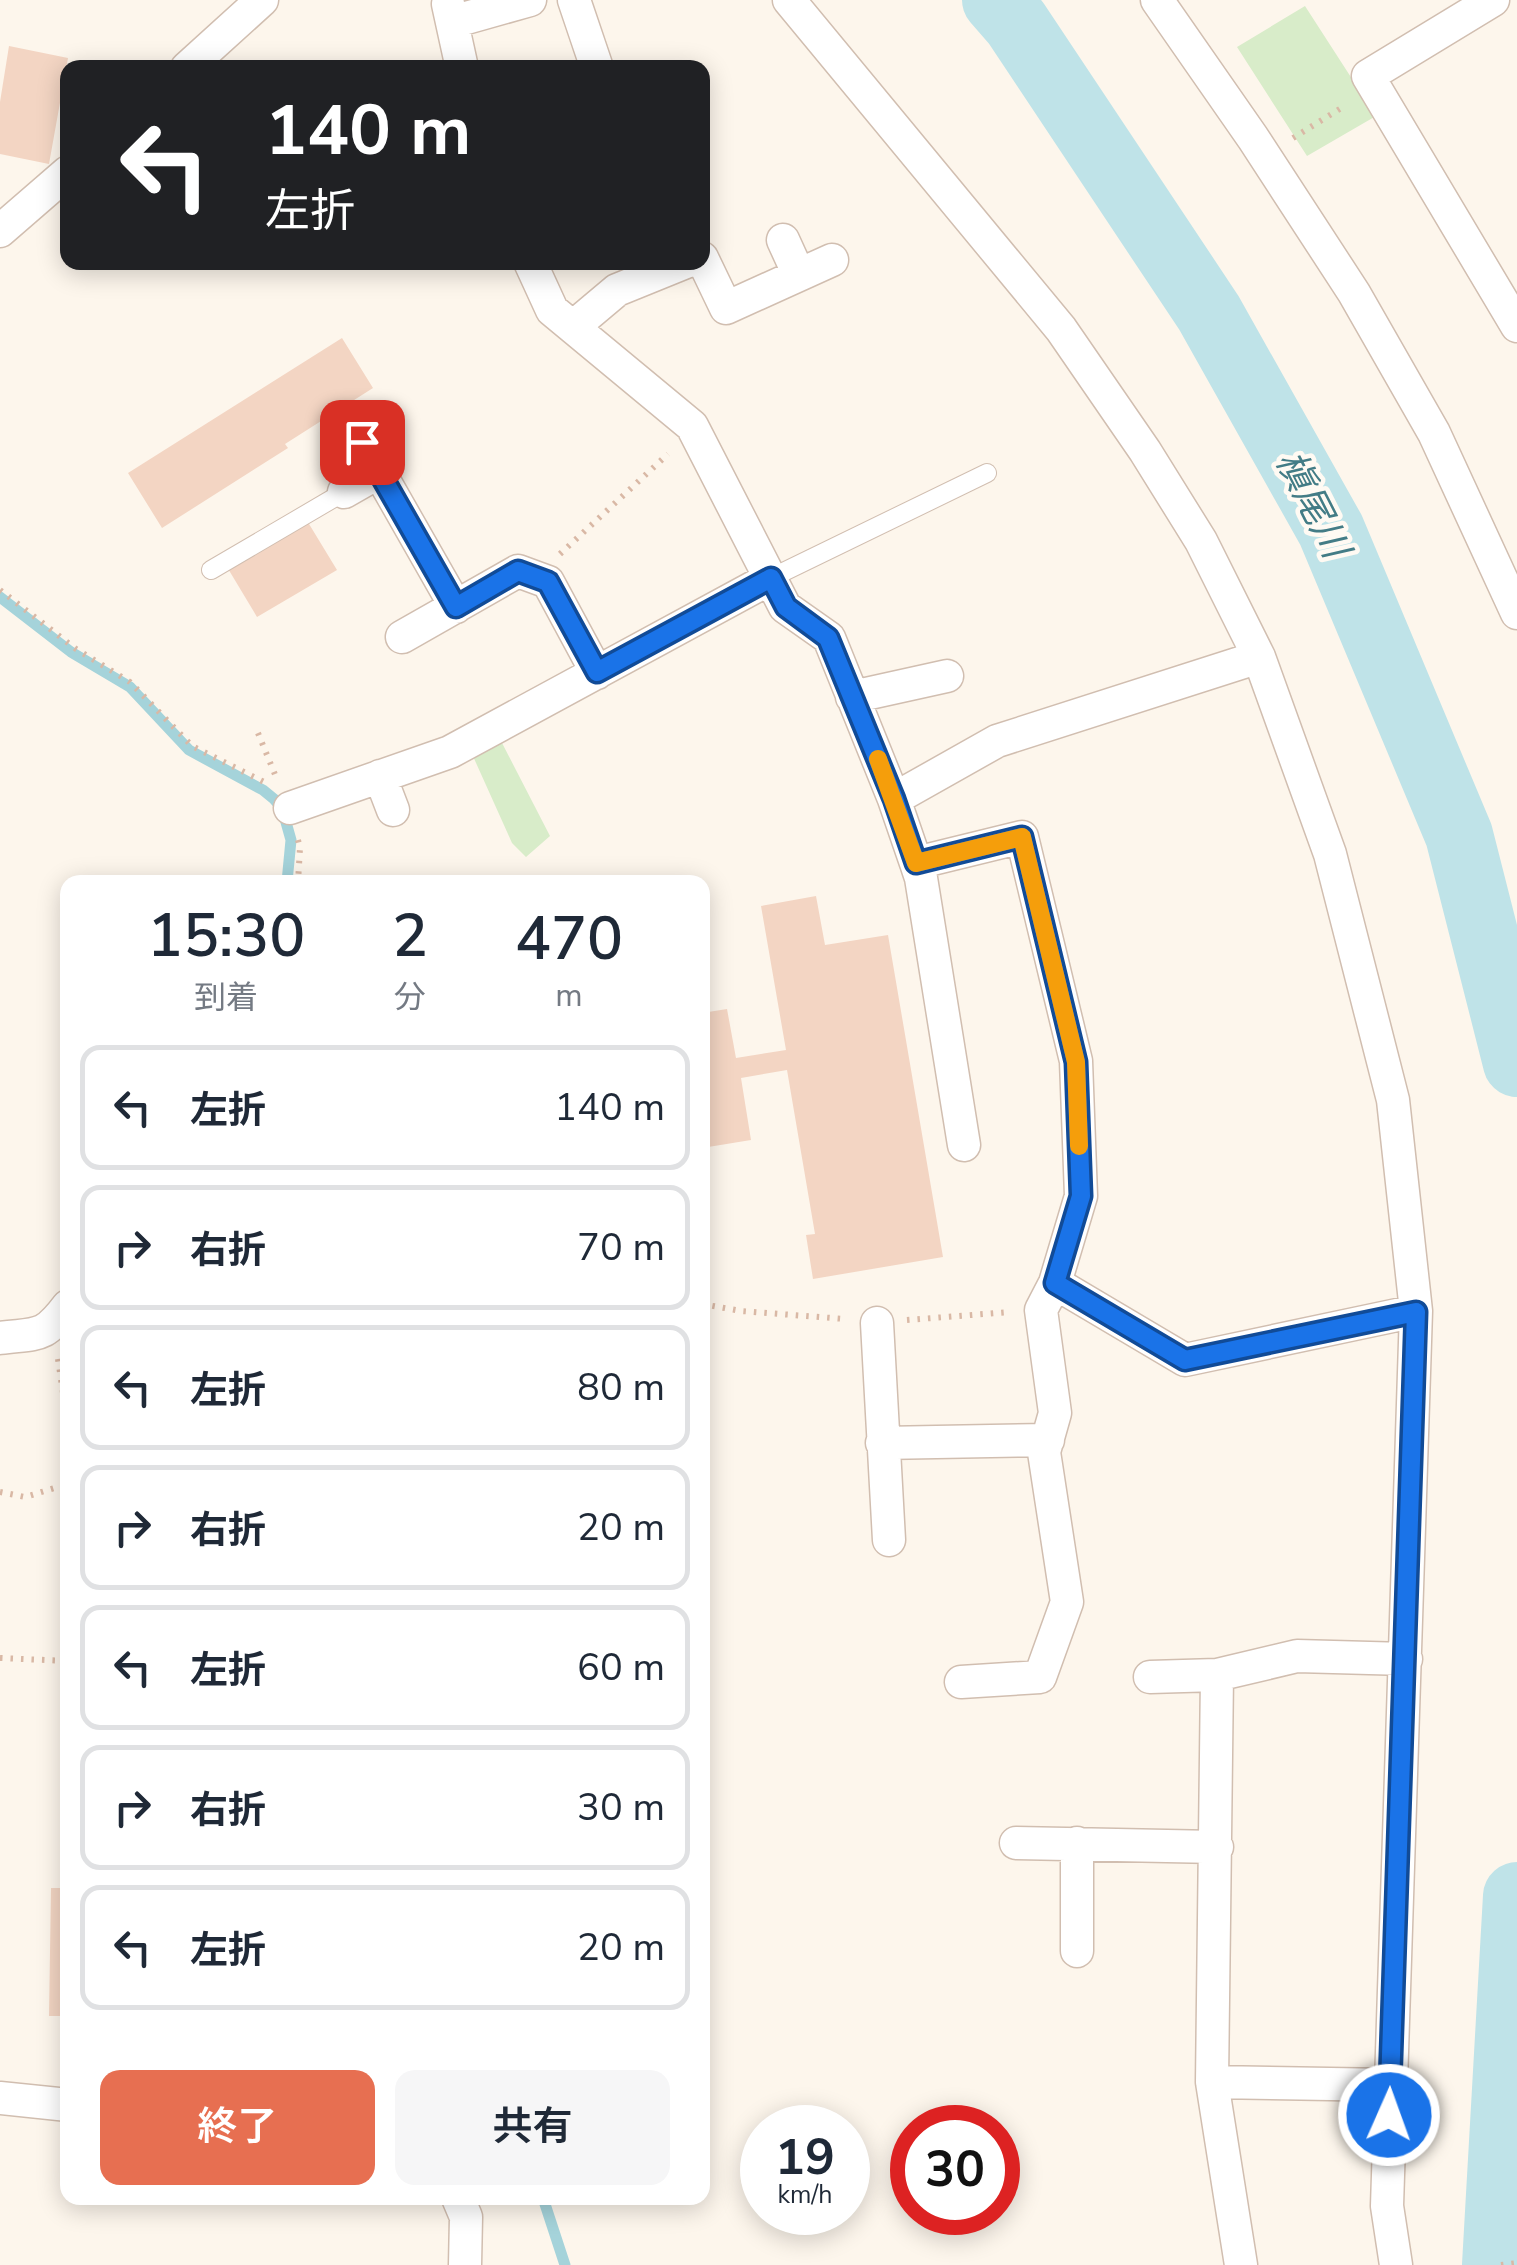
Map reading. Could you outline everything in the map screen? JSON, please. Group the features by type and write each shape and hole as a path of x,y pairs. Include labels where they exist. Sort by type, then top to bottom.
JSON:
{"street":[{"path":"196,60 262,0"},
{"path":"460,60 449,11 530,0"},
{"path":"574,0 594,60"},
{"path":"789,0 1061,329 1145,451 1201,540 1259,658 1330,854 1393,1100 1416,1312 1387,2206 1396,2265"},
{"path":"1157,0 1354,293 1434,433 1517,613"},
{"path":"1493,0 1368,76 1517,326"},
{"path":"0,231 60,179"},
{"path":"783,240 800,274"},
{"path":"708,270 726,308 832,260"},
{"path":"534,270 552,310 692,426 786,607 828,638 894,799 921,878 964,1145"},
{"path":"573,327 618,290 661,270"},
{"path":"362,442 456,607"},
{"path":"344,492 379,472"},
{"path":"402,637 518,571 548,582 597,672"},
{"path":"290,808 450,752 771,578"},
{"path":"894,799 997,741 1259,658"},
{"path":"852,697 948,676"},
{"path":"380,776 392,810"},
{"path":"916,863 1022,837 1076,1062 1081,1196 1048,1296 1055,1413 1044,1452 1068,1602 1040,1677 961,1682"},
{"path":"1048,1296 1185,1360 1416,1312"},
{"path":"0,1338 44,1332 60,1316"},
{"path":"877,1322 888,1540"},
{"path":"882,1443 1048,1440"},
{"path":"1150,1677 1217,1675 1297,1656 1406,1658"},
{"path":"1217,1675 1212,2082 1241,2265"},
{"path":"1016,1842 1216,1847"},
{"path":"1077,1843 1077,1951"},
{"path":"1212,2082 1390,2085"},
{"path":"0,2098 60,2104"},
{"path":"461,2205 466,2217 465,2265"}],"lane":[{"path":"771,578 986,473"},
{"path":"211,570 344,492"}],"path":[{"path":"1253,138 1265,134 1295,138 1376,88"},
{"path":"537,576 682,441 692,426"},
{"path":"0,590 76,649 130,682 192,746 283,792 258,732"},
{"path":"290,808 300,848 298,875"},
{"path":"710,1305 877,1322 1048,1296"},
{"path":"0,1492 25,1496 60,1486"},
{"path":"0,1658 60,1661"},
{"path":"1501,2265 1517,2263"}],"green space":[{"path":"1305,6 1376,116 1307,156 1237,47"},
{"path":"501,741 550,836 526,857 512,843 472,754"}],"building":[{"path":"9,46 68,58 60,60 60,103 49,164 0,154 0,102"},
{"path":"342,338 373,388 285,444 288,448 162,528 128,473"},
{"path":"306,519 337,570 257,617 227,567"},
{"path":"816,896 825,945 888,935 943,1257 813,1279 806,1235 815,1234 787,1070 741,1078 751,1140 710,1147 710,1012 727,1009 736,1058 786,1050 761,906"},
{"path":"51,1888 60,1888 60,2016 49,2016"}],"waterway":[{"name":"槇尾川","path":"996,0 1016,23 1209,313 1331,530 1459,835 1517,1063"},
{"path":"0,597 71,652 130,687 189,750 274,799 282,808 291,840 288,875"},
{"name":"槇尾川","path":"1496,2265 1517,1896"},
{"path":"545,2205 565,2265"}],"slow traffic":[{"path":"878,759 916,863 1022,837 1076,1062 1079,1146"}],"route":[{"path":"362,442 456,607 518,571 537,576 548,582 597,672 771,578 786,607 828,638 916,863 1022,837 1076,1062 1081,1196 1055,1283 1185,1360 1416,1312 1389,2115"}]}
